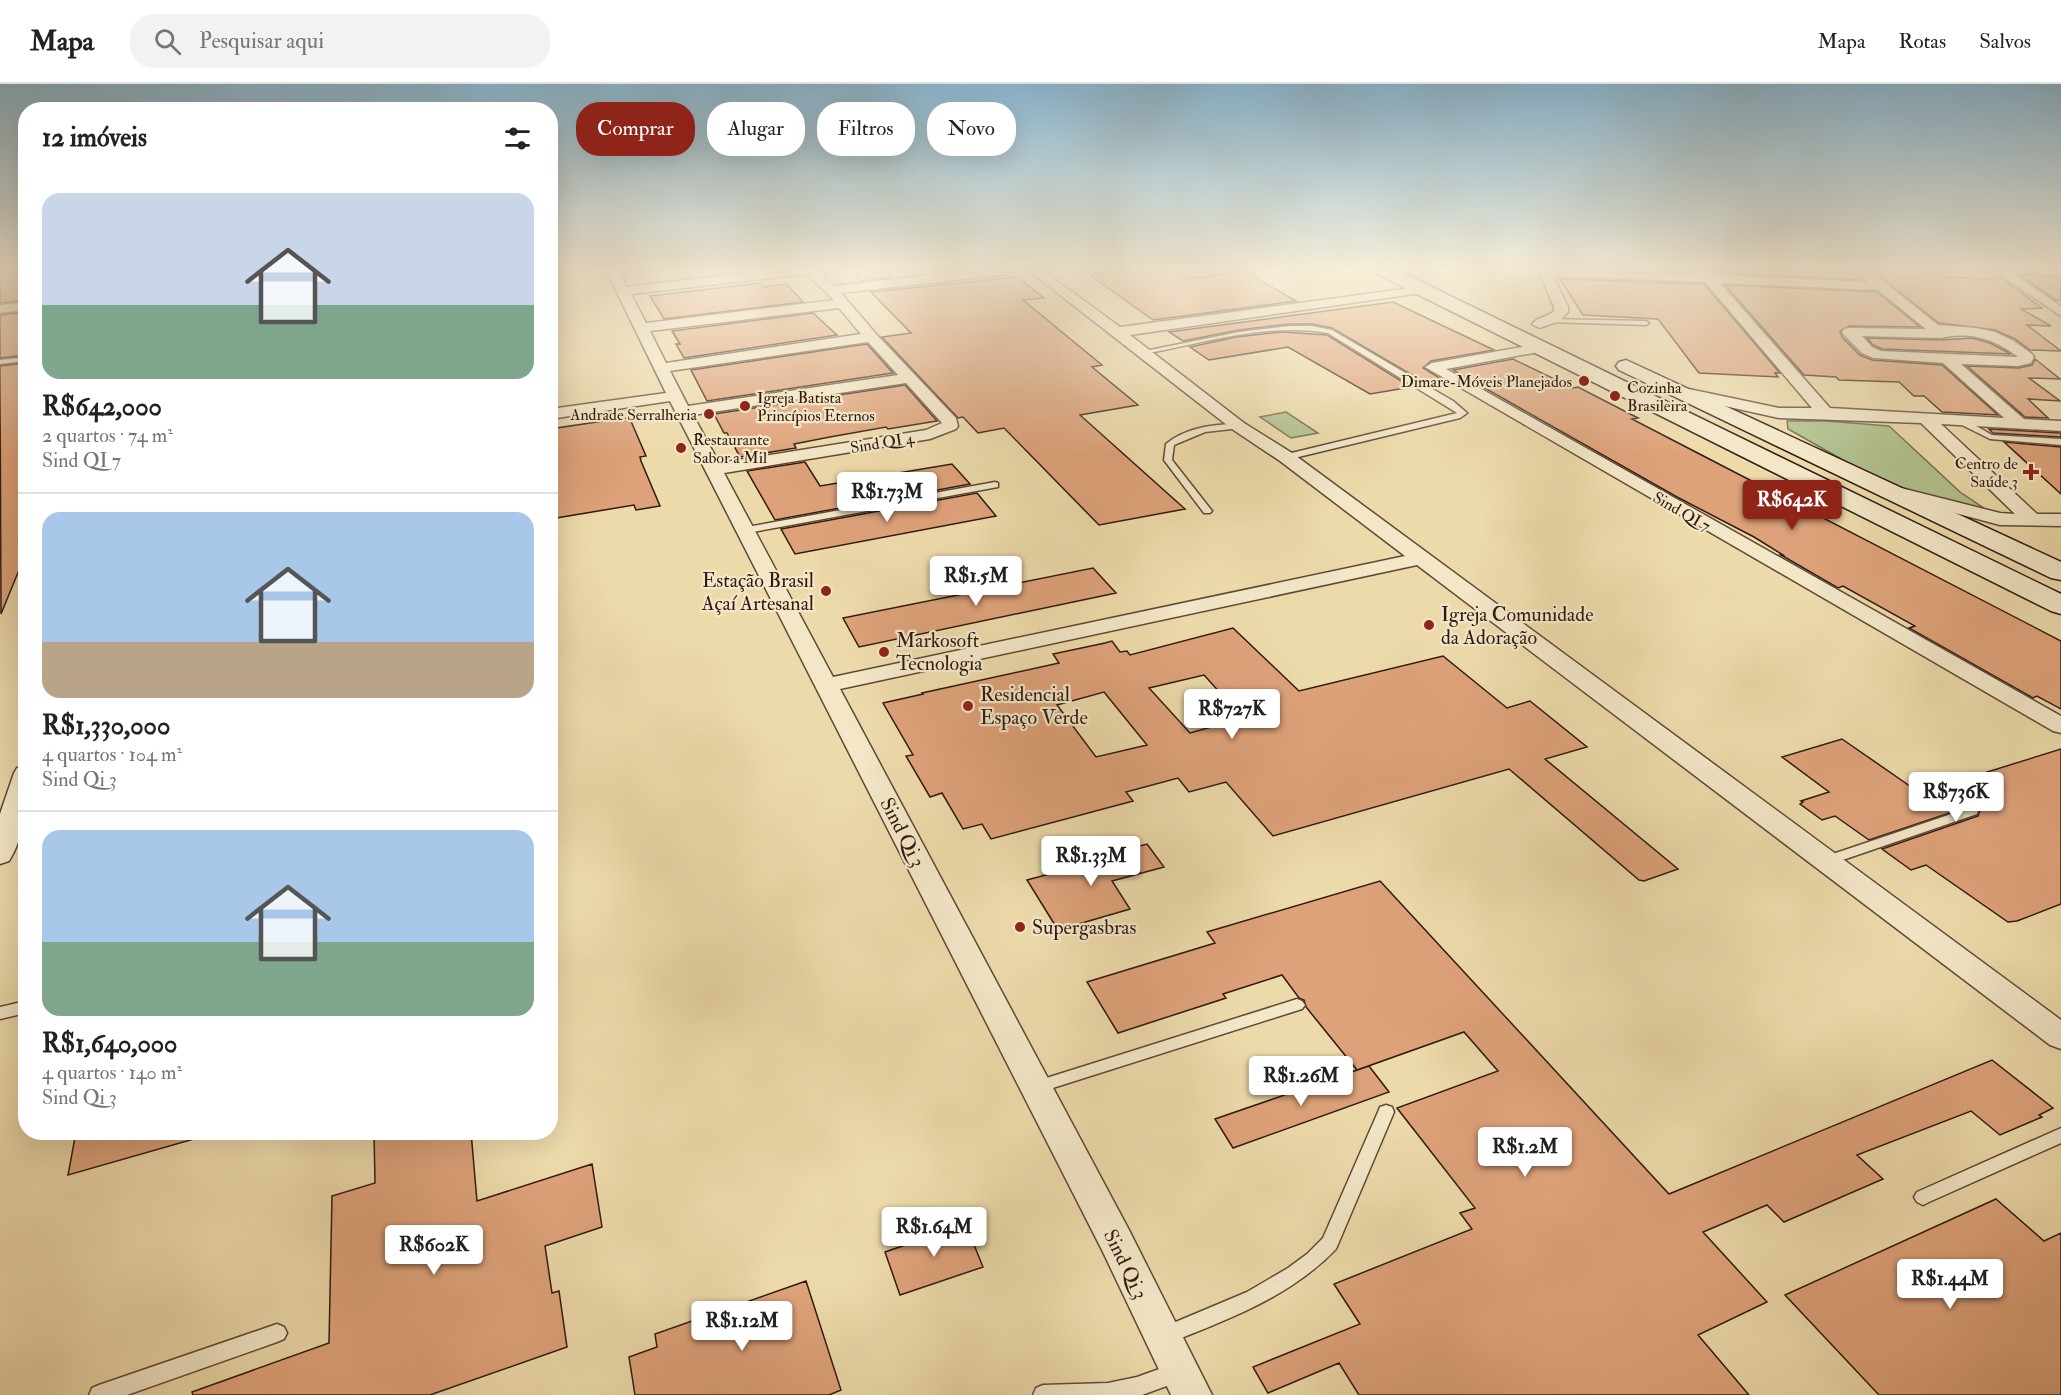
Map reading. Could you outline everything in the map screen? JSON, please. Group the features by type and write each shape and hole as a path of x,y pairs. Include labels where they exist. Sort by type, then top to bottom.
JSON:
{"main road":[{"path":"1506,331 1518,337 1544,331"},
{"path":"1545,331 2061,605"},
{"path":"1546,331 1575,341"},
{"path":"1608,357 2061,572"}],"street":[{"name":"Sind Qi 3","path":"643,331 1036,1088 1192,1395"},
{"name":"Sind QI 4","path":"714,470 945,430 950,426 950,421 866,331"},
{"path":"1118,332 1123,331"},
{"name":"Sind QI 7","path":"1544,331 1432,367 2061,726"},
{"path":"1754,331 1825,413"},
{"path":"1118,332 1238,426 1286,457 2061,1037"},
{"path":"1849,332 1927,335 1944,332 1977,332 1996,337 2012,345 2027,357 2026,360 2018,362 1947,359 1878,355 1867,350 1849,332"},
{"path":"660,368 871,337"},
{"path":"1947,359 2019,423"},
{"path":"558,413 679,404 909,378"},
{"path":"1684,393 1779,413 1825,413 2061,426"},
{"path":"1779,413 1773,422 1779,438"},
{"path":"1926,419 2030,518"},
{"path":"1887,489 2000,519 2061,520"},
{"path":"2000,519 2032,559"},
{"path":"827,685 1422,558"},
{"path":"0,855 18,798"}],"lane":[{"path":"1144,352 1268,331"},
{"path":"1286,457 1463,413 1330,331"},
{"path":"0,362 18,360"},
{"path":"1961,421 1990,437 2061,442"},
{"path":"1207,511 1168,459 1170,444 1189,434 1213,426 1238,426"},
{"path":"747,531 995,485"},
{"path":"1826,861 1972,812"},
{"path":"1036,1088 1297,1005"},
{"path":"0,1013 18,1009"},
{"path":"1162,1337 1263,1293 1316,1260 1330,1243 1386,1112"},
{"path":"1923,1197 2061,1135"},
{"path":"99,1395 277,1333"},
{"path":"1043,1395 1108,1393 1137,1387 1180,1372"}],"green space":[{"path":"1286,412 1318,433 1291,438 1260,417"},
{"path":"1787,421 1826,421 1889,426 1960,492 2000,519 1882,482 1788,429"}],"building":[{"path":"0,331 18,331 18,356 0,358"},
{"path":"672,331 833,331 837,335 684,358 676,344 680,344"},
{"path":"909,331 1061,331 1102,365 1092,367 1138,405 1080,415 1185,509 1099,525 1004,428 978,433 963,417 958,418 882,337 911,333"},
{"path":"1175,331 1233,331 1183,341 1169,332"},
{"path":"1337,331 1454,331 1494,350 1431,361 1423,368 1446,382 1429,385"},
{"path":"1667,331 1744,331 1780,373 1775,373 1778,377 1699,373"},
{"path":"1766,331 1840,331 1842,337 1860,355 1872,360 1942,365 1998,415 1942,412 1924,396 1914,396 1899,382 1839,380 1836,377 1804,375"},
{"path":"1998,331 2035,331 2061,351 2030,350 2015,339"},
{"path":"1282,332 1327,335 1411,387 1370,394 1288,347 1209,360 1190,347 1236,337"},
{"path":"1867,338 1941,340 1972,338 1990,343 2011,354 1882,349 1873,345"},
{"path":"867,344 893,373 707,401 691,370"},
{"path":"1513,359 1573,388 1578,387 1638,418 1632,419 2061,641 2061,709 2037,696 2033,698 1909,628 1915,626 1843,586 1838,588 1754,537 1677,497 1453,370"},
{"path":"2035,359 2060,379 2029,378 2060,401 2028,399 2048,418 2025,417 1967,366 2019,368 2032,365"},
{"path":"18,364 18,573 1,614 0,366"},
{"path":"905,385 937,421 830,437 794,444 796,448 740,457 714,414"},
{"path":"630,419 646,456 640,457 641,461 660,506 636,510 634,505 558,518 558,428"},
{"path":"1989,429 2061,433 2061,437 1993,433"},
{"path":"2004,442 2061,447 2061,494"},
{"path":"805,462 820,486 952,464 970,484 775,520 747,471"},
{"path":"977,493 996,516 795,554 781,529"},
{"path":"1093,568 1116,593 859,647 843,618"},
{"path":"1233,628 1299,691 1443,656 1507,708 1530,701 1587,747 1545,759 1678,869 1644,881 1639,880 1509,769 1273,836 1226,782 1189,792 1178,778 1126,792 1133,801 991,839 982,824 963,829 942,793 930,797 906,756 913,755 883,703 1059,663 1053,654 1112,641 1120,652 1127,651 1130,655","holes":["1204,675 1243,718 1190,733 1149,688","1104,692 1147,745 1096,757 1057,705"]},
{"path":"1842,739 1920,793 2061,749 2061,904 2017,921 2008,922 1926,865 1911,870 1882,849 1978,816 1980,810 1973,805 1869,840 1835,816 1822,820 1800,804 1803,802 1801,801 1829,792 1782,757"},
{"path":"1147,844 1164,867 1112,881 1130,909 1058,930 1027,880 1083,865 1081,862"},
{"path":"1380,881 1669,1194 1992,1060 2053,1108 2039,1115 2042,1117 2000,1135 1971,1111 1857,1155 1883,1179 1784,1222 1767,1205 1703,1232 1767,1302 1698,1335 1749,1395 1359,1395 1339,1363 1268,1393 1253,1367 1360,1324 1334,1284 1472,1229 1460,1213 1475,1208 1397,1108 1498,1071 1464,1032 1357,1070 1282,975 1223,994 1226,998 1118,1033 1087,982 1215,943 1207,932"},
{"path":"1369,1066 1389,1092 1233,1148 1215,1119"},
{"path":"75,1140 190,1140 68,1175"},
{"path":"374,1140 472,1140 477,1201 592,1164 602,1227 545,1246 552,1293 559,1291 567,1347 430,1395 193,1395 192,1392 329,1343 332,1196 375,1183"},
{"path":"1996,1199 2044,1241 2061,1233 2061,1395 1879,1395 1785,1295"},
{"path":"964,1220 983,1267 900,1295 885,1252 908,1244 906,1240"},
{"path":"806,1281 841,1390 829,1395 635,1395 629,1357 657,1347 655,1334"}],"place":[{"name":"Dimare-Móveis Planejados","path":"1584,381"},
{"name":"Cozinha Brasileira","path":"1615,396"},
{"name":"Igreja Batista Princípios Eternos","path":"745,406"},
{"name":"Andrade Serralheria","path":"709,414"},
{"name":"Restaurante Sabor a Mil","path":"681,448"},
{"name":"Centro de Saúde 3","path":"2031,472"},
{"name":"Estação Brasil Açaí Artesanal","path":"826,591"},
{"name":"Igreja Comunidade da Adoração","path":"1429,625"},
{"name":"Markosoft Tecnologia","path":"884,652"},
{"name":"Residencial Espaço Verde","path":"968,706"},
{"name":"Supergasbras","path":"1020,927"}]}
